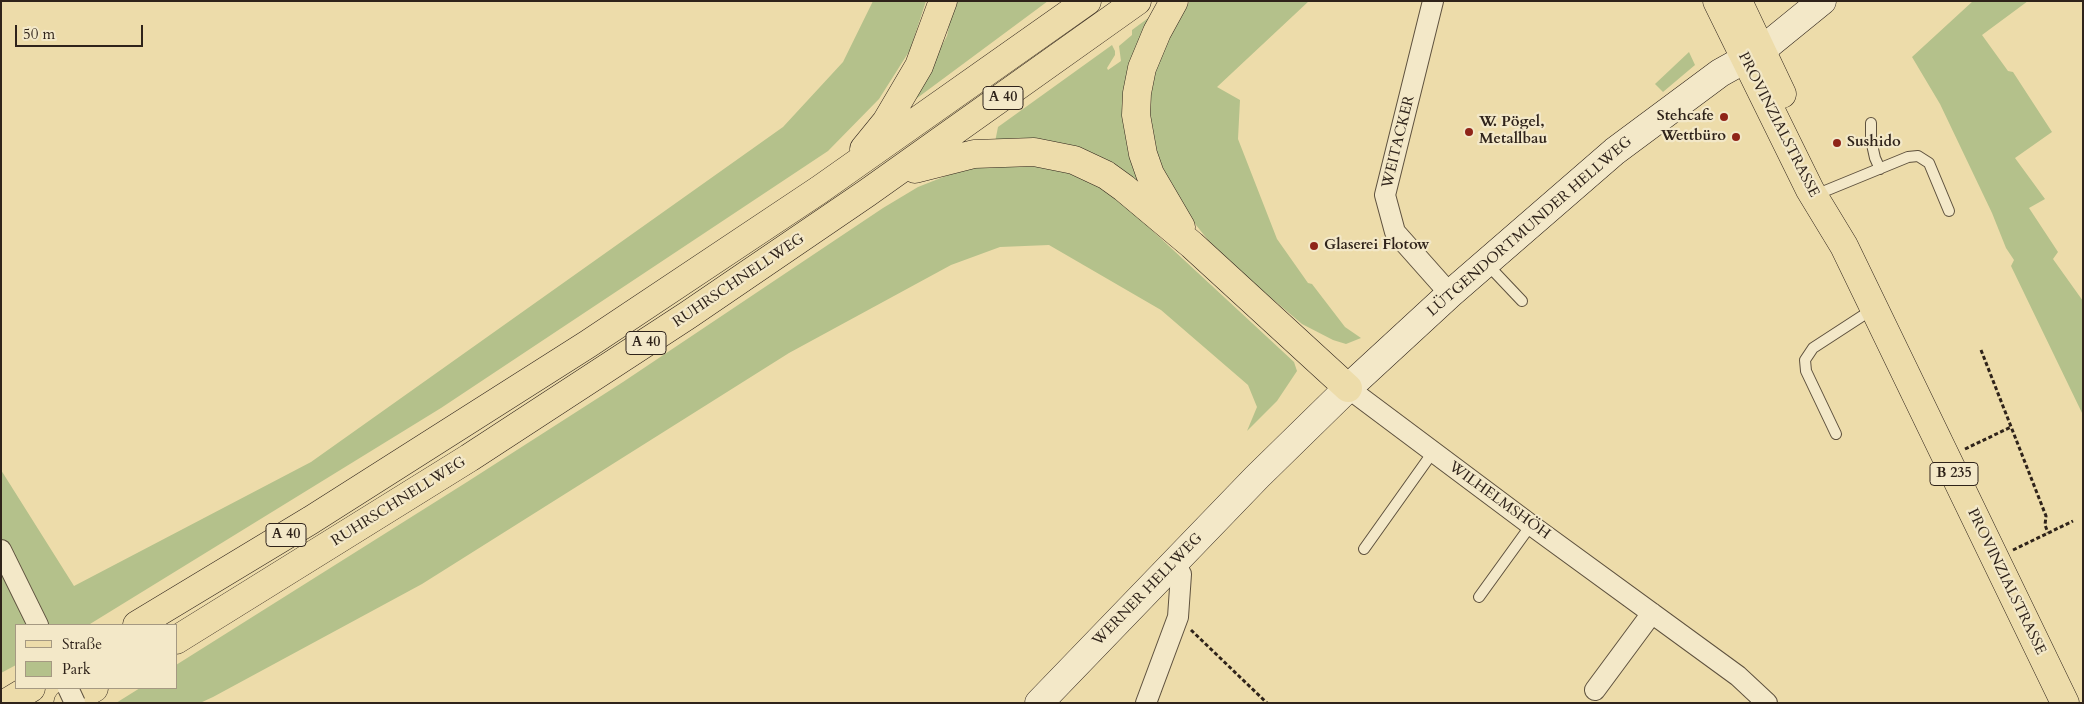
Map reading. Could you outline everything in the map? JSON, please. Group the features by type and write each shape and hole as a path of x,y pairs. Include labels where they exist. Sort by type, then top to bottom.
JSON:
{"main road":[{"path":"819,190 853,162 886,122 919,66 943,1"},
{"name":"RUHRSCHNELLWEG","path":"139,624 246,560 442,438 588,344 819,190 1087,1"},
{"name":"RUHRSCHNELLWEG","path":"178,639 535,416 688,315 867,193 1137,1"},
{"path":"1174,1 1157,32 1142,68 1137,93 1136,115 1143,154 1150,174 1192,245"},
{"name":"PROVINZIALSTRASSE","path":"1717,1 1754,54 1825,191 1844,246"},
{"name":"PROVINZIALSTRASSE","path":"1738,1 1754,54 1810,190 1844,246 2065,703"},
{"name":"LÜTGENDORTMUNDER HELLWEG","path":"1257,477 1348,388 1450,294 1615,151 1720,73 1754,54 1822,1"},
{"path":"867,193 902,174 952,158 991,152 1041,153 1074,160 1106,175 1124,188 1192,245 1348,388"},
{"name":"WERNER HELLWEG","path":"1038,703 1257,477"},
{"path":"6,703 29,689"},
{"path":"68,703 92,689"}],"street":[{"name":"WEITACKER","path":"1433,1 1386,195 1394,232 1450,294"},
{"name":"WILHELMSHÖH","path":"1348,388 1738,676 1767,703"},
{"path":"1,550 36,620"},
{"path":"1146,703 1178,617 1181,574 1174,564"},
{"path":"1595,690 1652,613"},
{"path":"68,689 75,703"}],"lane":[{"path":"1871,123 1870,140 1880,169"},
{"path":"1825,191 1908,157 1918,156 1929,163 1949,211"},
{"path":"1485,263 1522,301"},
{"path":"1836,434 1806,371 1805,360 1813,348 1874,308"},
{"path":"1364,549 1433,452"},
{"path":"1479,596 1531,525"}],"path":[{"path":"1981,350 2046,516 2045,525 2048,533"},
{"path":"1962,450 2011,427"},
{"path":"1995,559 2073,521"},
{"path":"1178,617 1267,703"}],"green space":[{"path":"873,1 926,1 910,50 879,99 828,151 441,408 90,624 15,624 15,666 1,673 1,470 74,586 311,462 783,127 843,62"},
{"path":"954,1 1048,1 901,110 924,78 947,36"},
{"path":"1190,1 1309,1 1217,87 1240,100 1238,139 1277,239 1308,283 1312,284 1345,327 1361,338 1346,344 1333,340 1302,324 1237,269 1208,240 1176,200 1162,177 1146,118 1157,58 1172,28"},
{"path":"1973,1 2028,1 1982,35 2008,71 2013,72 2052,132 2015,158 2045,199 2029,208 2058,252 2053,259 2083,301 2083,415 2011,266 2014,260 2006,248 1992,213 1940,104 1912,57"},
{"path":"1166,5 1141,47 1152,195 995,142 998,127 1112,45 1115,55 1107,68 1108,70 1121,61 1119,46 1132,35 1132,30"},
{"path":"1689,52 1695,65 1663,92 1655,84"},
{"path":"1011,161 1056,165 1101,183 1294,362 1297,371 1277,401 1247,431 1257,407 1248,385 1161,310 1049,245 1000,247 951,265 789,353 422,584 213,697 200,703 116,703 138,689 178,689 178,664 623,382 883,208 918,187 961,170"}],"place":[{"name":"Stehcafe","path":"1724,117"},
{"name":"W. Pögel, Metallbau","path":"1469,132"},
{"name":"Wettbüro","path":"1736,137"},
{"name":"Sushido","path":"1837,143"},
{"name":"Glaserei Flotow","path":"1314,246"}]}
